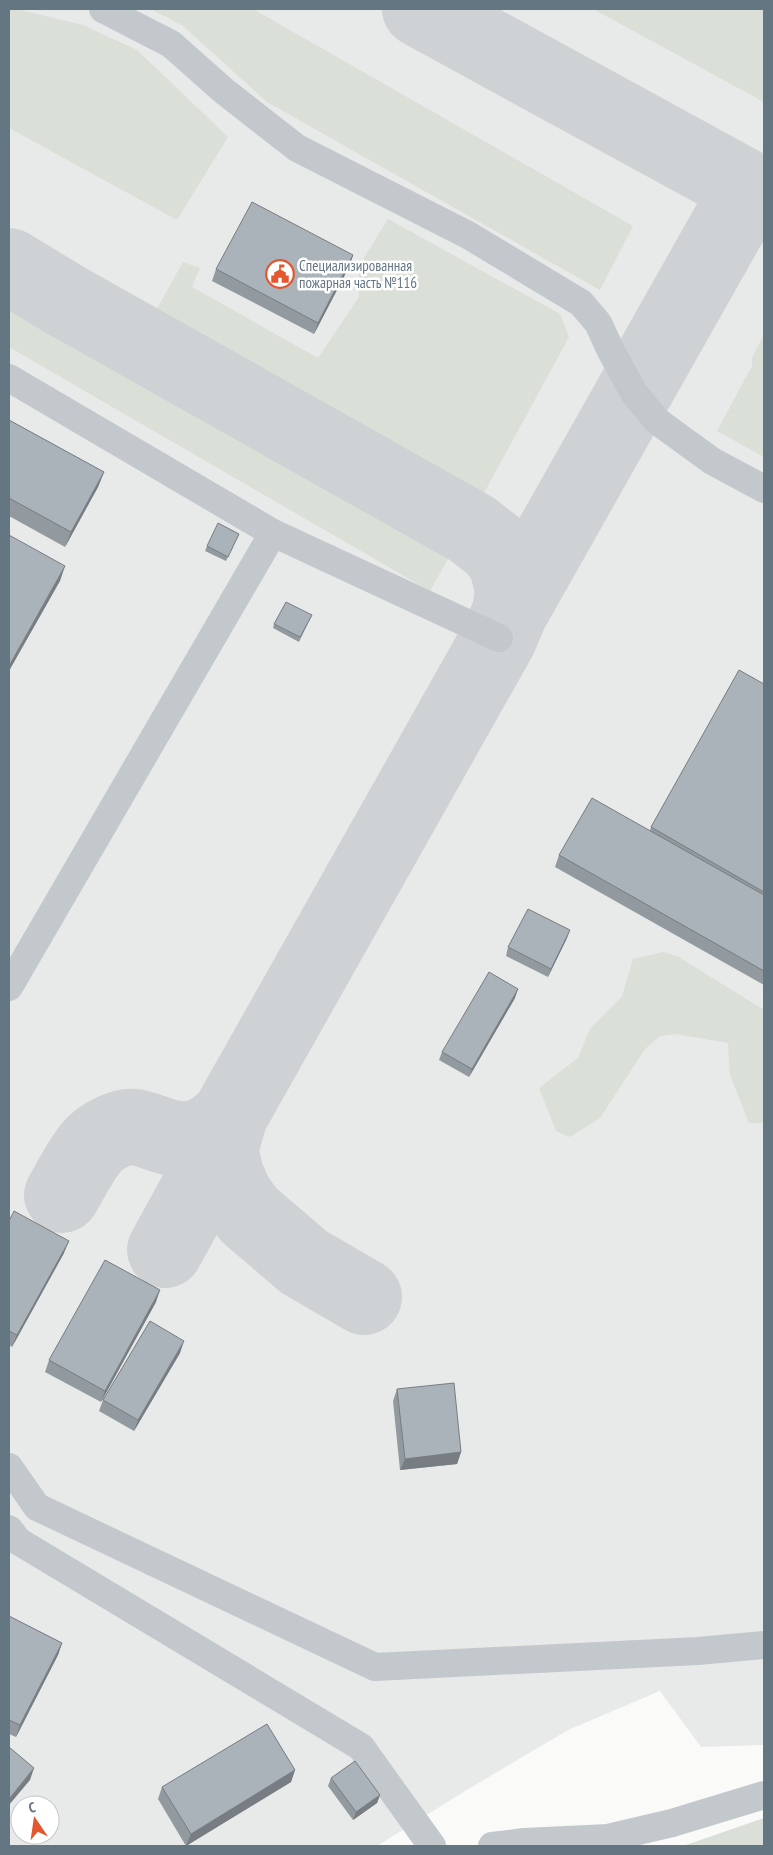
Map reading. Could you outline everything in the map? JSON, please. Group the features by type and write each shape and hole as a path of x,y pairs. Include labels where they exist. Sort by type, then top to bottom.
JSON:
{"street":[{"path":"103,9 171,44 224,91 297,148 468,235 580,303 598,323 634,393 657,421 712,461 764,489"},
{"path":"9,378 273,533 499,638"},
{"path":"9,987 273,533"},
{"path":"9,1468 37,1508 376,1667 698,1651 764,1645"},
{"path":"9,1530 18,1541 362,1747 432,1846"},
{"path":"492,1846 524,1842 608,1838 672,1823 764,1795"}],"shaded area":[{"path":"9,9 764,9 764,1745 701,1747 660,1691 568,1730 377,1846 9,1846"},
{"path":"9,9 17,9 83,25 137,50 228,137 177,220 9,128"},
{"path":"151,9 253,9 633,226 600,290 267,102 183,26"},
{"path":"593,9 764,9 764,102"},
{"path":"388,219 560,314 569,337 484,493 155,312 183,262 200,268 192,287 318,358 359,297 359,266"},
{"path":"9,296 452,552 430,591 9,347"},
{"path":"764,334 764,457 717,431 752,366 752,358"},
{"path":"663,952 677,956 764,1010 764,1123 749,1123 730,1075 728,1043 675,1034 660,1036 645,1049 600,1118 570,1137 556,1131 539,1088 578,1058 590,1029 622,996 633,959"},
{"path":"764,1818 764,1846 683,1846"}],"building":[{"name":"Специализированная пожарная часть №116","path":"252,202 353,255 318,323 216,269"},
{"path":"9,420 104,472 71,532 9,498"},
{"path":"218,523 239,534 228,557 207,546"},
{"path":"9,535 65,566 9,666"},
{"path":"286,602 312,615 300,637 274,624"},
{"path":"739,670 764,684 764,892 651,827"},
{"path":"592,798 764,895 764,971 559,855"},
{"path":"528,909 570,930 551,969 508,947"},
{"path":"489,972 518,989 472,1069 442,1052"},
{"path":"14,1211 69,1241 17,1335 9,1331 9,1221"},
{"path":"105,1260 160,1290 105,1391 49,1360"},
{"path":"150,1321 184,1341 138,1420 103,1400"},
{"path":"454,1383 461,1452 405,1459 397,1389"},
{"path":"9,1616 62,1643 20,1725 9,1720"},
{"path":"267,1724 295,1770 191,1834 162,1787"},
{"path":"9,1747 34,1768 12,1795 10,1795 9,1799"},
{"path":"355,1761 380,1795 356,1812 331,1778"}],"taxiway":[{"path":"420,9 764,197"},
{"path":"510,612 749,189"},
{"path":"9,266 65,300 472,529 495,547 506,562 513,591 510,612 499,638 230,1115 220,1150 165,1250"},
{"path":"62,1195 90,1149 106,1135 120,1129 134,1127 176,1139 195,1138 212,1131 230,1115"},
{"path":"220,1150 226,1175 235,1196 249,1215 304,1262 364,1297"}],"place":[{"name":"Специализированная пожарная часть №116","path":"280,274"}]}
